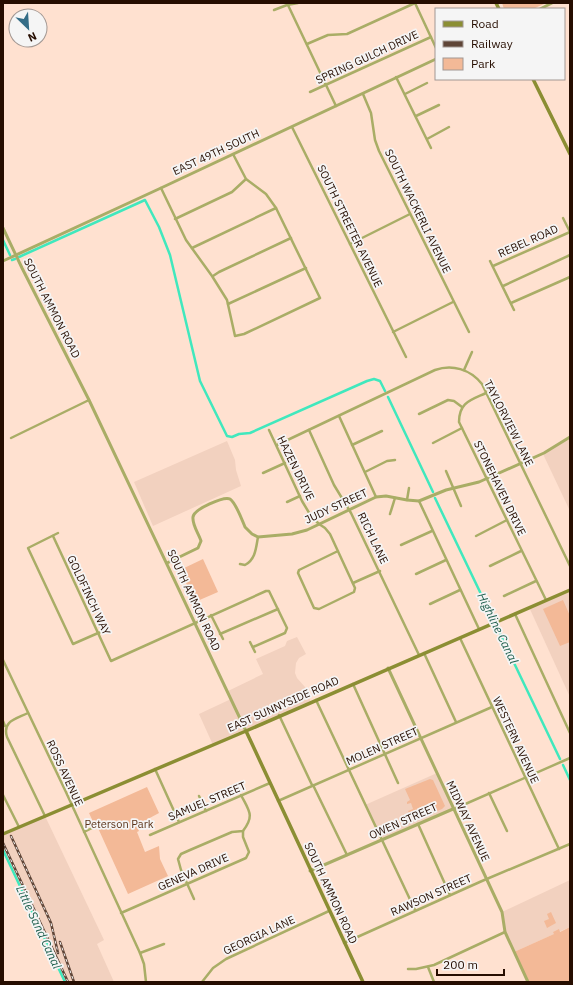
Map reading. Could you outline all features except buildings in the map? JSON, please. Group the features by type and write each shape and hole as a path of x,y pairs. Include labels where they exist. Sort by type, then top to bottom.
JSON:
{"main road":[{"path":"533,80 570,154"},
{"name":"EAST SUNNYSIDE ROAD","path":"3,834 570,590"},
{"name":"SOUTH AMMON ROAD","path":"246,730 362,982"}],"street":[{"path":"274,10 287,4 298,3"},
{"path":"307,44 328,35 347,34 415,3 435,46"},
{"path":"542,8 552,3"},
{"path":"287,4 336,106"},
{"name":"SPRING GULCH DRIVE","path":"310,92 431,37"},
{"name":"EAST 49TH SOUTH","path":"3,261 435,59"},
{"path":"396,77 431,148"},
{"path":"405,94 427,83"},
{"name":"SOUTH WACKERLI AVENUE","path":"363,94 371,113 375,140 379,151 469,332"},
{"path":"416,116 439,105"},
{"name":"SOUTH STREETER AVENUE","path":"292,126 406,357"},
{"path":"427,139 449,128"},
{"path":"161,188 184,237 212,276 228,304 235,336 244,334 320,298 276,208 266,194 246,179 233,154"},
{"path":"175,219 232,192 246,179"},
{"path":"192,248 276,208"},
{"path":"350,244 410,214"},
{"path":"563,218 570,232"},
{"name":"SOUTH AMMON ROAD","path":"3,228 89,400 246,730"},
{"name":"REBEL ROAD","path":"493,266 570,232"},
{"path":"212,276 291,238"},
{"path":"503,286 570,255"},
{"path":"490,261 514,310"},
{"path":"228,304 306,268"},
{"path":"511,303 570,277"},
{"path":"393,332 454,302"},
{"path":"464,370 472,352"},
{"name":"TAYLORVIEW LANE","path":"277,445 442,368 452,367 464,370 479,380 570,566"},
{"path":"419,414 448,400 454,401 462,407 466,403 486,393"},
{"path":"11,438 89,400"},
{"name":"STONEHAVEN DRIVE","path":"462,407 459,415 459,422 546,600"},
{"path":"339,416 376,497"},
{"path":"433,442 462,428"},
{"name":"HAZEN DRIVE","path":"269,430 300,496 311,516 330,534 353,583"},
{"name":"RICH LANE","path":"309,430 334,485 341,498 350,509 419,655"},
{"path":"352,445 382,431"},
{"name":"JUDY STREET","path":"258,537 292,534 307,530 376,497 386,496 419,501 446,490 468,486 551,450 570,437"},
{"path":"365,472 387,461 395,460"},
{"path":"263,473 285,463"},
{"path":"446,471 461,506"},
{"path":"407,500 408,488"},
{"path":"287,502 300,496"},
{"path":"167,564 198,548 201,541 193,520 194,514 198,510 224,498 233,502 248,531 258,537 256,552 251,560 245,565 240,564"},
{"path":"390,514 395,498"},
{"path":"419,501 479,628"},
{"path":"476,536 507,520"},
{"path":"401,545 432,531"},
{"path":"58,533 28,548 73,644 104,630"},
{"name":"GOLDFINCH WAY","path":"53,536 111,661 194,622"},
{"path":"338,551 299,570 298,573 314,608 319,609 354,592 355,588 353,583 380,571"},
{"path":"490,566 521,551"},
{"path":"416,574 446,560"},
{"path":"504,596 536,581"},
{"path":"194,622 269,590 287,628 287,631 252,648"},
{"path":"430,604 460,590"},
{"path":"220,634 278,609"},
{"path":"515,613 570,733"},
{"path":"211,615 223,639"},
{"name":"WESTERN AVENUE","path":"460,637 559,849"},
{"path":"250,642 255,652"},
{"path":"424,653 456,722"},
{"name":"ROSS AVENUE","path":"3,660 140,953 144,964 146,982"},
{"name":"MIDWAY AVENUE","path":"388,668 502,912 505,932 528,982"},
{"path":"353,684 398,783"},
{"path":"316,699 415,910"},
{"name":"MOLEN STREET","path":"278,801 492,707"},
{"path":"6,726 9,722 28,713"},
{"path":"280,715 346,856"},
{"path":"3,721 6,726 5,730 7,737 45,816"},
{"name":"OWEN STREET","path":"310,871 570,758"},
{"path":"155,769 179,822"},
{"name":"SAMUEL STREET","path":"150,835 270,783"},
{"path":"489,794 507,831"},
{"path":"3,795 19,827"},
{"path":"194,899 178,864 178,859 181,854 232,832 243,831 250,820 250,814 241,795"},
{"path":"200,796 206,811"},
{"path":"84,832 100,824"},
{"path":"418,824 450,895"},
{"name":"GENEVA DRIVE","path":"121,913 246,858 249,852 243,837 243,831"},
{"name":"RAWSON STREET","path":"344,943 415,910 570,844"},
{"name":"GEORGIA LANE","path":"202,982 213,968 222,961 329,911"},
{"path":"408,969 416,970 428,967 505,932"},
{"path":"140,953 164,944"},
{"path":"428,967 434,982"}],"shaded area":[{"path":"570,437 570,511 543,454"},
{"path":"227,441 235,460 236,470 241,486 153,526 134,482"},
{"path":"570,590 570,697 529,607"},
{"path":"297,637 306,654 299,658 296,663 295,673 297,678 305,687 311,702 213,745 199,714 231,699 228,691 263,674 256,659 285,646 287,641"},
{"path":"437,773 453,809 382,840 365,805"},
{"path":"45,816 104,940 97,944 114,982 66,982 3,847 3,834"},
{"path":"570,880 570,927 514,952 505,932 502,912"}],"green space":[{"path":"502,3 546,3 535,8 504,8"},
{"path":"203,559 218,592 195,602 180,570"},
{"path":"563,600 570,616 570,642 560,646 543,609"},
{"path":"430,779 433,780 445,806 442,809 418,819 417,817 407,820 406,817 410,815 408,811 413,809 411,803 407,804 410,800 405,789"},
{"name":"Peterson Park","path":"147,787 159,813 146,820 149,826 138,829 139,831 137,832 145,852 159,846 160,859 168,876 128,894 98,828 96,828 89,813"},
{"path":"551,912 556,923 547,928 544,921 549,919 547,914"},
{"path":"570,927 570,982 528,982 514,952 554,934 553,932 559,929 560,932"}],"waterway":[{"path":"19,257 145,200 159,227 170,255 200,381 227,436 232,437 239,434 250,433 374,379 380,381 385,391"},
{"path":"3,240 10,255"},
{"path":"388,397 433,492"},
{"name":"Highline Canal","path":"435,498 560,759"},
{"name":"Highline Canal","path":"563,765 570,780"},
{"name":"Little Sand Canal","path":"3,850 65,982"}],"railway":[{"path":"11,836 51,923 58,953"},
{"path":"3,843 68,982"},
{"path":"60,942 74,982"}]}
